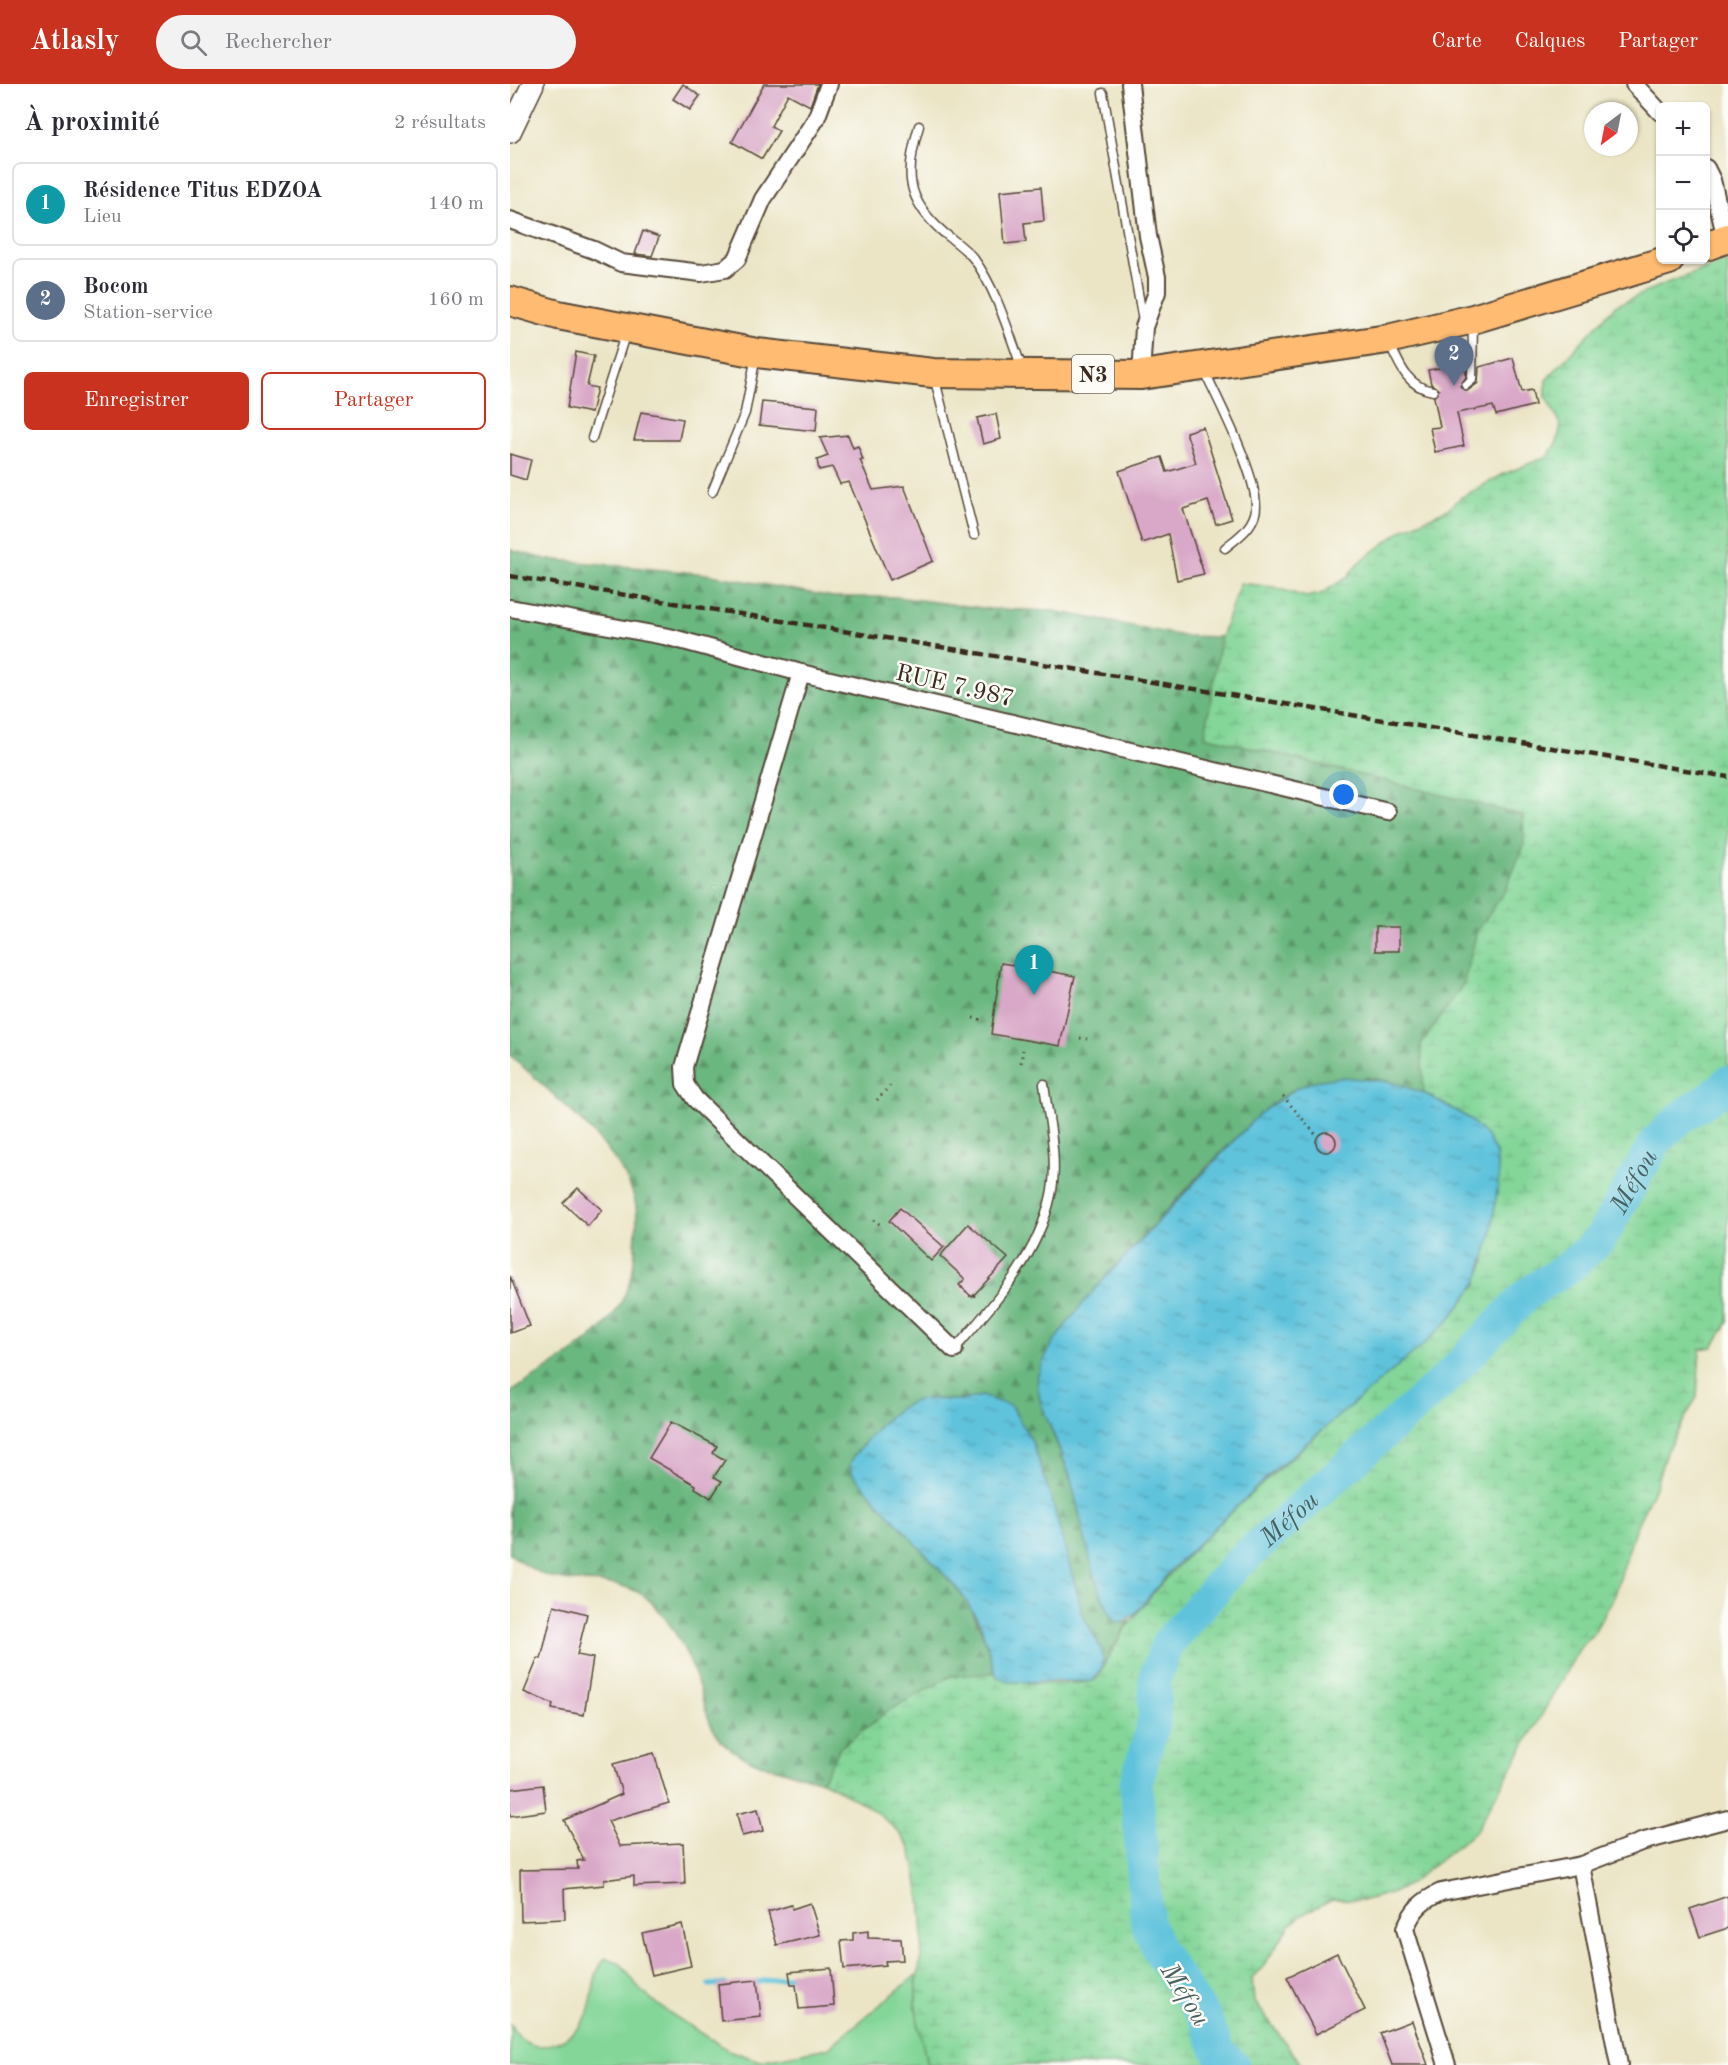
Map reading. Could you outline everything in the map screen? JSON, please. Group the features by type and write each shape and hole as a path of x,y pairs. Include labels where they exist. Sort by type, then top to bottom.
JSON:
{"highway":[{"name":"N3","path":"510,301 558,315 757,353 933,373 1141,375 1388,339 1473,319 1656,264"}],"street":[{"path":"510,132 533,84"},
{"path":"510,220 594,250 621,263 701,273 725,269 737,259 763,199 816,119 829,84"},
{"path":"1130,84 1148,236 1157,277 1157,292 1144,327 1141,375"},
{"path":"1634,84 1656,108"},
{"path":"1710,176 1720,241"},
{"name":"RUE 7.987","path":"510,608 669,637 801,673 1388,812"},
{"path":"801,673 684,1067 685,1084 695,1099 954,1350"},
{"path":"1447,2065 1405,1929 1410,1916 1422,1901 1442,1892 1581,1865 1641,1842 1728,1819"},
{"path":"1581,1865 1619,2065"}],"lane":[{"path":"1103,93 1144,327"},
{"path":"919,126 910,156 911,191 927,218 973,258 991,288 1024,374"},
{"path":"1466,385 1472,380 1473,319"},
{"path":"592,438 627,328"},
{"path":"1388,339 1409,380 1420,389 1433,391"},
{"path":"712,492 745,413 757,353"},
{"path":"1202,366 1247,468 1255,494 1256,513 1248,529 1225,548"},
{"path":"933,373 974,535"},
{"path":"954,1350 1000,1298 1027,1258 1052,1194 1052,1158 1044,1084"}],"path":[{"path":"973,1018 982,1020"},
{"path":"1080,1038 1087,1039"},
{"path":"1021,1063 1023,1050"},
{"path":"877,1100 893,1082"},
{"path":"1283,1096 1317,1136"},
{"path":"873,1220 881,1225"},
{"path":"962,1287 972,1298 975,1295"}],"green space":[{"path":"1728,261 1728,1322 1713,1347 1700,1349 1697,1397 1666,1452 1656,1485 1635,1529 1615,1595 1593,1634 1581,1646 1475,1832 1411,1883 1397,1891 1365,1900 1332,1899 1302,1915 1290,1925 1263,1967 1252,1978 1254,2001 1302,2065 927,2065 916,2006 922,1934 919,1891 911,1851 899,1833 880,1815 822,1781 840,1748 891,1709 951,1676 995,1673 1012,1681 1072,1683 1093,1681 1098,1677 1109,1655 1136,1615 1183,1560 1277,1470 1439,1328 1466,1298 1485,1262 1467,1117 1424,1093 1421,1045 1464,983 1477,931 1505,891 1524,845 1523,815 1205,736 1221,637 1240,583 1273,587 1306,597 1321,594 1348,576 1358,563 1404,529 1448,509 1460,498 1502,475 1548,456 1557,442 1561,426 1546,397 1546,380 1615,306 1664,284"},
{"path":"510,550 546,559 706,574 833,597 896,597 990,609 1054,611 1184,636 1221,637 1205,736 1523,815 1524,845 1505,891 1477,931 1464,983 1421,1045 1424,1093 1390,1082 1368,1078 1297,1088 1277,1100 1209,1165 1093,1291 1053,1348 1038,1381 1041,1403 1071,1479 1099,1590 1124,1623 1129,1621 1103,1666 1102,1651 1083,1615 1051,1497 1032,1441 982,1396 961,1400 915,1401 885,1420 854,1456 850,1465 852,1473 961,1593 982,1632 995,1673 951,1676 840,1748 822,1781 749,1759 738,1754 722,1741 709,1720 695,1676 680,1641 658,1610 640,1593 616,1585 548,1576 510,1554 510,1393 588,1340 615,1312 621,1303 632,1274 637,1216 630,1186 619,1166 603,1145 565,1105 510,1055"},
{"path":"605,1958 621,1964 641,1991 668,2012 728,2050 760,2061 828,2048 916,1975 916,2009 927,2065 510,2065 510,2024 520,2038 529,2044 538,2046 556,2042 573,2033 585,2019 591,2005 597,1974"}],"water":[{"path":"1342,1077 1390,1082 1424,1093 1467,1117 1487,1136 1496,1154 1499,1177 1491,1235 1477,1283 1448,1321 1423,1345 1277,1468 1173,1568 1134,1615 1120,1623 1111,1614 1103,1599 1089,1556 1070,1477 1041,1403 1037,1382 1042,1364 1062,1331 1093,1291 1259,1114 1297,1088 1315,1081"},
{"path":"981,1396 1011,1406 1032,1441 1051,1497 1083,1615 1102,1651 1103,1666 1093,1681 1012,1682 997,1677 980,1623 961,1593 852,1473 850,1465 854,1456 885,1420 905,1406 926,1399 961,1400"}],"building":[{"path":"683,84 700,96 690,110 673,99"},
{"path":"764,84 818,84 810,106 788,94 771,126 779,131 762,159 732,142"},
{"path":"1041,187 1044,221 1024,223 1026,242 1005,244 1000,191"},
{"path":"643,231 659,237 652,256 635,254"},
{"path":"576,352 594,356 587,386 597,388 591,413 567,408"},
{"path":"1513,358 1522,392 1532,390 1535,405 1496,415 1493,406 1457,413 1464,446 1435,452 1430,428 1440,427 1434,397 1439,390 1431,384 1428,370 1462,364 1463,370 1466,370 1466,377 1460,386 1467,391 1478,383 1479,367"},
{"path":"762,402 818,407 816,431 759,425"},
{"path":"641,412 683,419 679,440 634,440"},
{"path":"996,414 1001,439 983,444 977,418"},
{"path":"1203,427 1232,519 1216,524 1208,501 1183,509 1204,574 1177,580 1168,534 1142,543 1119,471 1162,457 1167,472 1196,463 1186,432"},
{"path":"848,435 853,448 858,446 863,460 860,460 873,490 904,486 933,561 890,580 849,482 840,484 832,467 819,470 817,460 828,456 820,438"},
{"path":"510,454 531,460 526,480 510,475"},
{"path":"1375,927 1399,927 1399,951 1375,951"},
{"path":"1001,963 1026,967 1027,963 1049,967 1048,971 1075,976 1060,1046 991,1034"},
{"path":"1326,1132 1333,1135 1336,1142 1333,1149 1326,1152 1319,1149 1316,1142 1319,1135"},
{"path":"578,1188 602,1210 588,1226 563,1203"},
{"path":"900,1208 944,1247 931,1261 889,1221"},
{"path":"968,1224 1008,1258 972,1297 959,1285 965,1279 940,1256"},
{"path":"510,1276 530,1326 510,1333"},
{"path":"671,1422 717,1446 713,1453 725,1460 714,1477 722,1481 711,1498 695,1488 696,1485 649,1458"},
{"path":"554,1605 587,1614 577,1655 593,1658 584,1715 552,1709 553,1704 524,1692 538,1658 541,1659"},
{"path":"654,1753 669,1803 608,1821 620,1846 683,1843 685,1884 634,1886 634,1876 604,1880 604,1885 564,1889 565,1919 521,1921 520,1870 578,1869 577,1861 584,1860 564,1820 622,1794 613,1764"},
{"path":"543,1785 546,1811 510,1816 510,1789"},
{"path":"758,1809 763,1831 742,1836 737,1814"},
{"path":"1728,1896 1728,1928 1700,1937 1690,1909"},
{"path":"810,1903 820,1935 777,1945 768,1912 791,1905 792,1909"},
{"path":"682,1924 691,1966 652,1975 642,1933"},
{"path":"868,1931 868,1938 901,1939 903,1960 885,1961 886,1965 844,1969 841,1941 853,1940 853,1933"},
{"path":"1337,1953 1365,2010 1316,2034 1287,1977"},
{"path":"831,1968 834,2006 799,2009 796,1985 791,1985 789,1972"},
{"path":"757,1980 761,2017 721,2021 718,1984"},
{"path":"1412,2021 1428,2065 1392,2065 1380,2033"}],"waterway":[{"name":"Méfou","path":"1233,2065 1218,2051 1206,2020 1158,1949 1147,1922 1136,1783 1154,1721 1155,1678 1167,1644 1236,1565 1449,1376 1527,1294 1569,1267 1600,1239 1656,1141 1683,1116 1719,1092 1728,1082"},
{"path":"753,1983 797,1975"},
{"path":"709,1985 725,1984"}],"railway":[{"path":"510,576 1728,777"}],"place":[{"name":"Bocom","path":"1454,386"},
{"name":"Résidence Titus EDZOA","path":"1034,995"}]}
